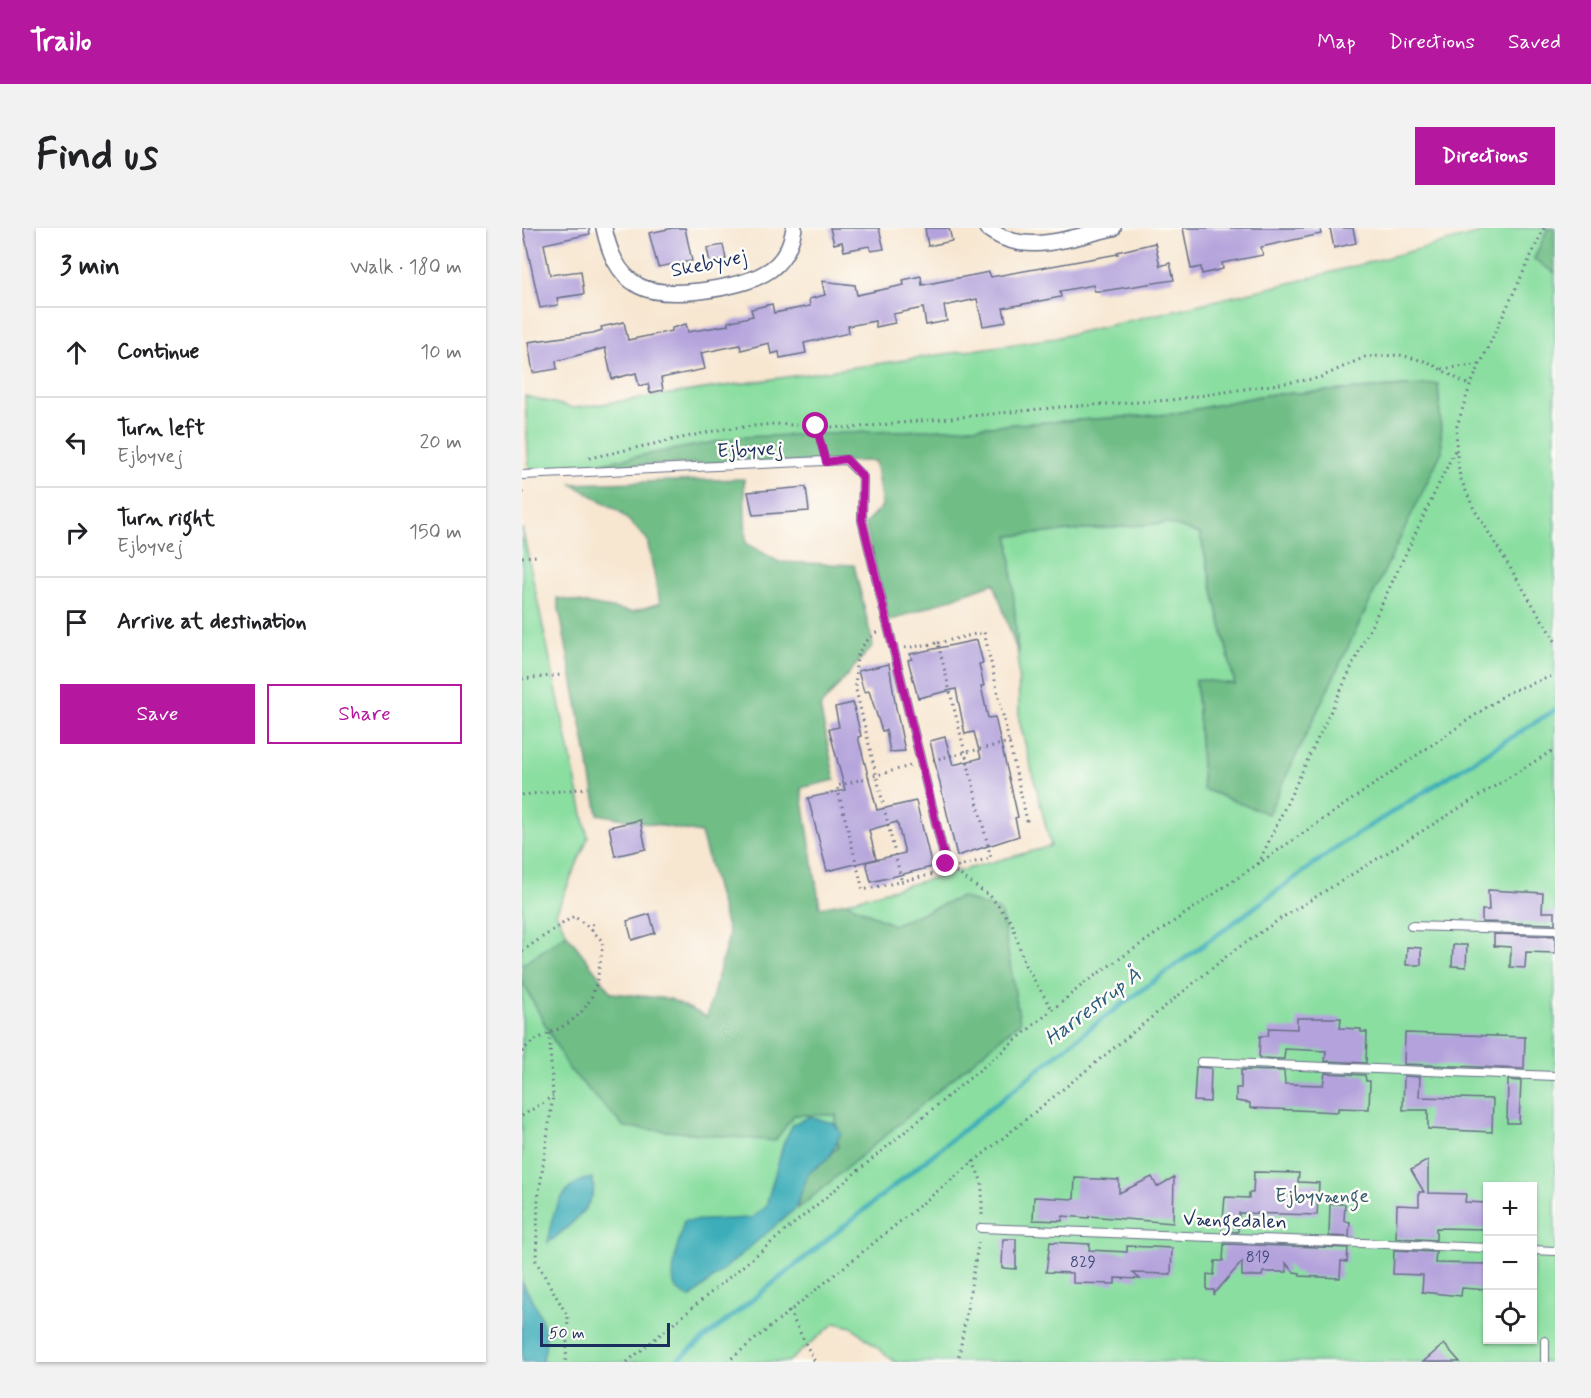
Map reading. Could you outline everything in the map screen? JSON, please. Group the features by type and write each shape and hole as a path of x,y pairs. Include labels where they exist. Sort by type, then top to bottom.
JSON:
{"street":[{"name":"Skebyvej","path":"604,228 612,255 628,278 652,291 669,294 728,285 765,274 783,256 792,241 794,228"},
{"path":"987,228 997,236 1016,243 1036,245 1113,228"}],"lane":[{"name":"Ejbyvej","path":"522,475 826,462 846,459 863,477 862,520 946,864"},
{"path":"1411,926 1555,930"},
{"path":"1201,1062 1555,1076"},
{"name":"Vængedalen","path":"981,1228 1483,1248"},
{"path":"1537,1250 1555,1251"},
{"path":"1545,1341 1545,1362"}],"path":[{"path":"1544,228 1470,386 1457,426 1455,448 1460,477 1473,507 1555,641"},
{"path":"580,460 723,429 774,424 850,428 1061,407 1170,400 1319,378 1365,357 1400,355 1428,362 1470,386"},
{"path":"1441,369 1480,364"},
{"path":"816,426 826,462"},
{"path":"1258,864 1455,448"},
{"path":"522,557 537,556"},
{"path":"887,624 863,642 855,663 856,690 902,883"},
{"path":"894,650 984,632 1028,825"},
{"path":"938,643 963,753 991,858 952,868 991,897 1012,923 1025,964 1052,1009"},
{"path":"522,679 561,675"},
{"path":"627,1362 1087,981 1509,692 1555,675"},
{"path":"946,864 944,872 863,890 837,786 921,762 1010,742"},
{"path":"727,1362 1232,952 1283,917 1555,749"},
{"path":"522,795 588,789"},
{"path":"522,951 573,916 592,930 603,942 597,987 576,1020 531,1040 522,1052"},
{"path":"592,930 593,920"},
{"path":"549,1033 553,1096 538,1200 536,1261 568,1317 566,1362"},
{"path":"522,1116 553,1096"},
{"path":"958,1362 981,1228 982,1183 973,1161"},
{"path":"789,1311 815,1362"}],"green space":[{"name":"Ejbyvænge","path":"1499,228 1548,228 1534,259 1555,273 1555,1362 895,1362 852,1327 835,1323 788,1362 522,1362 522,981 569,1069 793,1115 836,1115 838,1147 797,1183 1020,1022 961,897 893,925 846,902 1051,846 1019,720 1018,654 1008,536 1167,523 1200,534 1235,685 1196,680 1203,789 1442,451 1438,384 1265,395 1172,414 926,430 742,437 585,467 529,469 525,396 574,408 1055,338 1294,282"},
{"path":"1548,228 1555,228 1555,273 1534,259"},
{"path":"1438,384 1442,451 1268,814 1203,789 1196,679 1235,684 1200,534 1167,523 1009,536 1018,654 994,583 889,621 865,524 882,506 875,461 584,466 742,437 926,430 1172,414 1265,395"},
{"path":"744,479 746,543 779,562 854,565 873,645 820,707 835,780 801,788 820,907 846,902 893,925 961,897 1001,911 1020,1022 798,1209 797,1183 838,1147 836,1115 794,1115 775,1141 624,1127 569,1069 522,981 522,965 567,934 612,993 670,999 707,1017 729,935 701,833 598,814 557,598 632,612 660,603 647,539 619,511 572,484"},
{"path":"522,528 588,838 556,913 567,934 522,965"}],"water":[{"path":"809,1117 834,1123 841,1133 829,1157 808,1174 795,1209 690,1298 679,1292 675,1287 673,1273 684,1221 751,1218 766,1206 784,1142 793,1124"},
{"path":"592,1178 594,1187 587,1205 572,1223 548,1243 551,1222 565,1193 581,1181"},
{"path":"522,1282 542,1320 546,1340 542,1362 522,1362"}],"building":[{"path":"523,228 589,228 590,234 544,244 550,275 581,271 584,294 557,298 558,305 540,308"},
{"path":"685,228 692,261 658,267 649,233"},
{"path":"830,228 879,228 884,249 871,251 869,246 844,251 842,242 834,244"},
{"path":"925,228 949,228 952,241 928,246"},
{"path":"1183,228 1320,228 1321,234 1261,247 1263,255 1222,263 1223,269 1202,274 1201,267 1191,269"},
{"path":"1330,228 1353,228 1356,243 1334,248"},
{"path":"1155,243 1160,266 1170,263 1174,280 1103,291 1094,291 1093,285 1060,291 1061,297 1003,308 1006,321 1001,323 983,326 977,299 944,306 947,321 926,325 923,308 893,314 895,323 876,327 875,321 848,326 849,333 804,343 806,353 780,358 779,352 771,354 769,343 741,350 740,345 701,353 705,369 661,378 663,390 650,393 648,384 639,386 636,373 612,379 605,348 556,361 557,369 533,373 528,342 593,333 602,330 601,327 624,322 628,340 672,331 672,328 686,324 688,332 728,325 728,322 753,316 751,309 772,304 774,313 810,306 809,299 825,295 822,281 855,285 857,295 904,285 903,280 921,276 922,285 989,272 991,277 1118,254 1117,252"},
{"path":"723,245 726,259 710,263 707,248"},
{"path":"806,487 809,511 753,515 748,492"},
{"path":"977,640 983,663 979,664 984,686 981,686 988,718 995,717 1018,817 1015,818 1019,836 957,856 930,741 945,737 953,765 981,758 974,732 965,734 956,689 918,698 908,660 912,659 910,654"},
{"path":"889,664 905,751 890,752 886,730 882,731 869,691 864,692 858,671"},
{"path":"853,703 861,736 858,737 877,810 916,801 932,867 871,882 866,862 905,853 897,822 869,830 876,859 827,871 808,798 845,790 829,729 839,727 835,707"},
{"path":"640,820 646,849 615,856 609,827"},
{"path":"1488,890 1543,893 1542,912 1555,912 1555,924 1482,922 1482,910 1489,910"},
{"path":"650,914 655,933 632,940 627,921"},
{"path":"1494,934 1555,936 1555,953 1526,952 1525,968 1510,967 1511,947 1494,946"},
{"path":"1453,945 1467,945 1466,967 1452,966"},
{"path":"1407,947 1421,948 1421,965 1406,965"},
{"path":"1297,1018 1341,1018 1340,1028 1361,1029 1361,1032 1367,1032 1366,1063 1325,1061 1326,1051 1285,1049 1284,1059 1259,1058 1260,1036 1268,1036 1269,1028 1297,1029"},
{"path":"1405,1033 1525,1037 1524,1069 1404,1064"},
{"path":"1196,1067 1211,1068 1210,1102 1194,1101"},
{"path":"1241,1070 1284,1071 1285,1084 1323,1085 1325,1073 1365,1075 1366,1081 1370,1081 1369,1109 1338,1108 1338,1112 1250,1108 1250,1103 1236,1101 1236,1088 1241,1088"},
{"path":"1404,1076 1420,1077 1419,1097 1493,1099 1492,1132 1428,1129 1428,1110 1403,1110"},
{"path":"1508,1080 1521,1081 1519,1123 1507,1123"},
{"path":"1428,1160 1428,1193 1466,1194 1465,1202 1483,1203 1483,1229 1436,1228 1436,1240 1396,1238 1397,1205 1419,1206 1419,1192 1424,1192 1411,1170"},
{"path":"1254,1172 1299,1173 1298,1182 1319,1183 1317,1215 1239,1213 1238,1232 1222,1231 1225,1197 1249,1198 1249,1193 1253,1193"},
{"path":"1152,1177 1157,1187 1174,1177 1173,1223 1089,1216 1089,1218 1063,1216 1062,1221 1033,1220 1034,1197 1074,1199 1075,1178 1119,1180 1119,1193"},
{"path":"1330,1204 1345,1204 1344,1221 1350,1222 1349,1237 1329,1236"},
{"path":"1003,1239 1016,1239 1016,1269 1002,1268"},
{"path":"1050,1242 1090,1244 1089,1250 1127,1252 1127,1246 1172,1248 1171,1274 1133,1273 1140,1279 1115,1278 1115,1284 1073,1283 1073,1273 1046,1272"},
{"path":"1224,1244 1348,1248 1347,1262 1341,1261 1340,1278 1300,1276 1300,1273 1294,1272 1286,1263 1287,1272 1263,1272 1262,1276 1242,1276 1242,1262 1214,1294 1214,1290 1207,1290 1207,1274 1214,1275 1215,1261 1223,1261"},
{"path":"1394,1250 1436,1252 1435,1263 1483,1264 1483,1290 1462,1288 1461,1296 1422,1292 1423,1275 1393,1274"},
{"path":"1444,1344 1460,1362 1423,1362"}],"waterway":[{"name":"Harrestrup Å","path":"675,1362 1094,1025 1341,844 1555,710"}],"route":[{"path":"816,426 826,462 846,459 863,477 862,520 946,864"}]}
